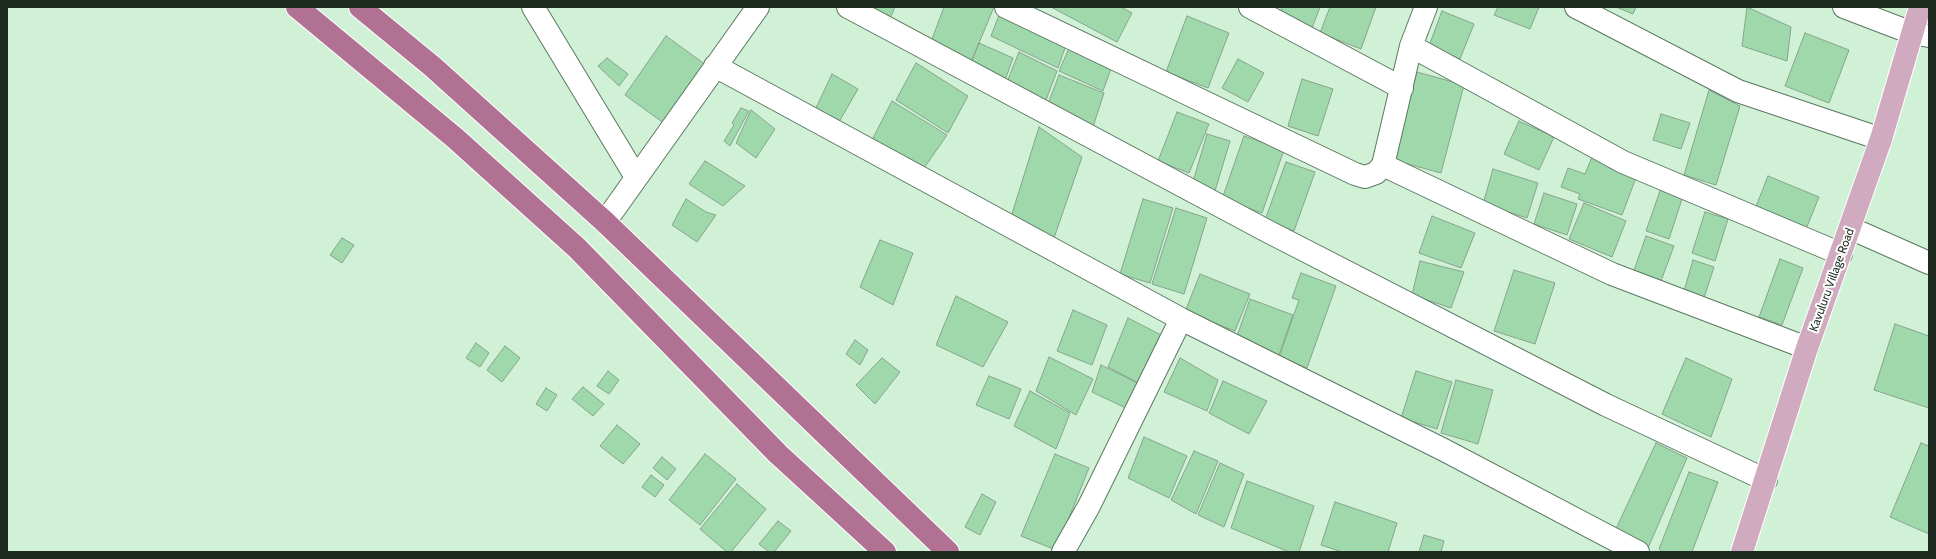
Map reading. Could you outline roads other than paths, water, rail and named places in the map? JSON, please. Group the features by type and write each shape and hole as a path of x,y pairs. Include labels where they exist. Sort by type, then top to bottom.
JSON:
{"highway":[{"path":"297,7 455,138 577,248 778,454 885,552"},
{"path":"360,7 433,67 605,222 948,552"}],"main road":[{"name":"Kavuluru Village Road","path":"1742,552 1807,348 1881,138 1920,35 1920,7"}],"street":[{"path":"533,7 636,177"},
{"path":"605,222 758,7"},
{"path":"848,7 1267,231 1606,406 1766,480"},
{"path":"1006,7 1356,174 1365,176 1376,173 1383,165 1411,46 1426,7"},
{"path":"1250,7 1402,88"},
{"path":"1576,7 1738,91 1881,138"},
{"path":"1844,7 1920,35"},
{"path":"1411,46 1623,162 1841,254"},
{"path":"715,66 1181,319 1444,450 1638,552"},
{"path":"1383,165 1612,274 1807,348"},
{"path":"1850,228 1929,263"},
{"path":"1063,552 1089,506 1181,319"}]}
